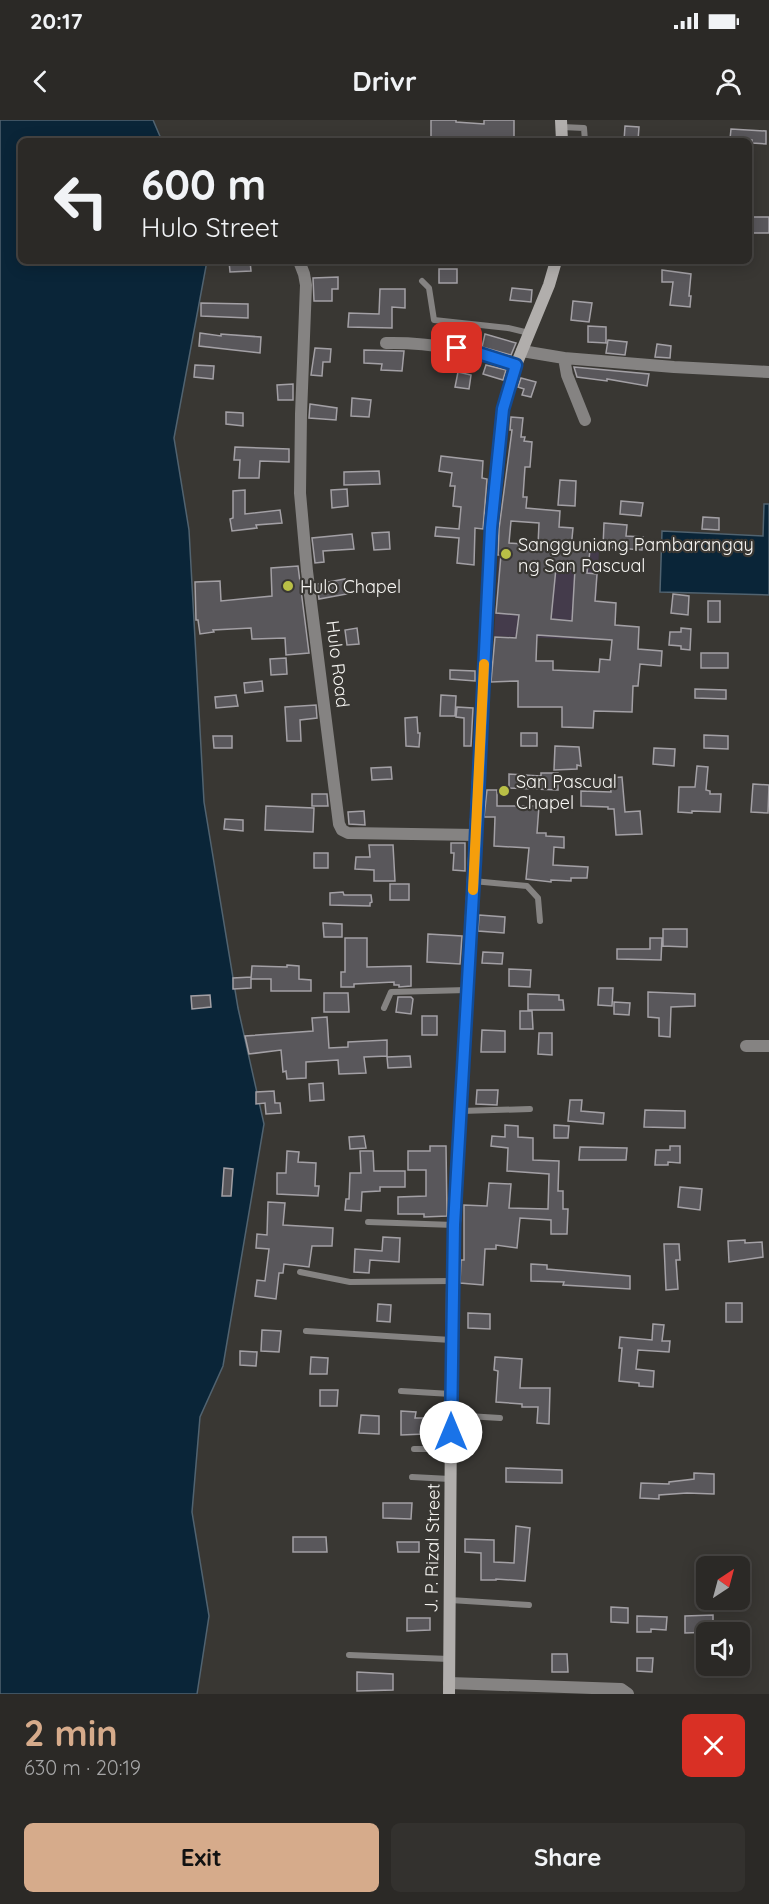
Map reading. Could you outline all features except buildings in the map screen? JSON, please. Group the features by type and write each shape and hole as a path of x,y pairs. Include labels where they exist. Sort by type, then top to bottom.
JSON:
{"main road":[{"path":"561,123 562,138"},
{"name":"J. P. Rizal Street","path":"449,1688 454,1225 491,528 503,409 516,365 549,285 554,264"}],"street":[{"name":"Hulo Road","path":"300,264 306,285 300,493 307,571 339,824 342,830 348,833 476,836"},
{"path":"386,343 409,342 472,351 516,365"},
{"path":"522,351 564,358 769,372"},
{"path":"564,358 567,375 585,420"},
{"path":"746,1046 769,1046"},
{"path":"449,1688 621,1689 628,1694"}],"lane":[{"path":"561,123 584,128 585,138"},
{"path":"422,280 429,288 434,320 508,328 529,333"},
{"path":"473,881 527,886 537,898 540,921"},
{"path":"384,1008 391,992 467,990"},
{"path":"460,1112 530,1109"},
{"path":"368,1222 454,1225"},
{"path":"300,1272 350,1282 452,1281"},
{"path":"306,1331 452,1340"},
{"path":"401,1391 451,1394"},
{"path":"451,1414 500,1418"},
{"path":"414,1449 451,1449"},
{"path":"412,1477 450,1479"},
{"path":"449,1600 530,1605"},
{"path":"349,1655 449,1659"}],"shaded area":[{"path":"535,545 599,551 594,640 494,636 499,556 533,559"}],"water":[{"path":"0,120 153,120 161,138 18,138 18,264 206,264 174,438 189,530 204,802 238,1008 264,1124 223,1366 200,1417 192,1512 209,1616 197,1694 0,1694"},
{"path":"764,504 769,504 769,595 660,592 662,531 763,536"}],"slow traffic":[{"path":"473,890 484,664"}],"place":[{"name":"Sangguniang Pambarangay ng San Pascual","path":"506,554"},
{"name":"Hulo Chapel","path":"288,586"},
{"name":"San Pascual Chapel","path":"504,791"}],"route":[{"path":"451,1432 454,1225 491,528 503,409 516,365 457,348"}]}
